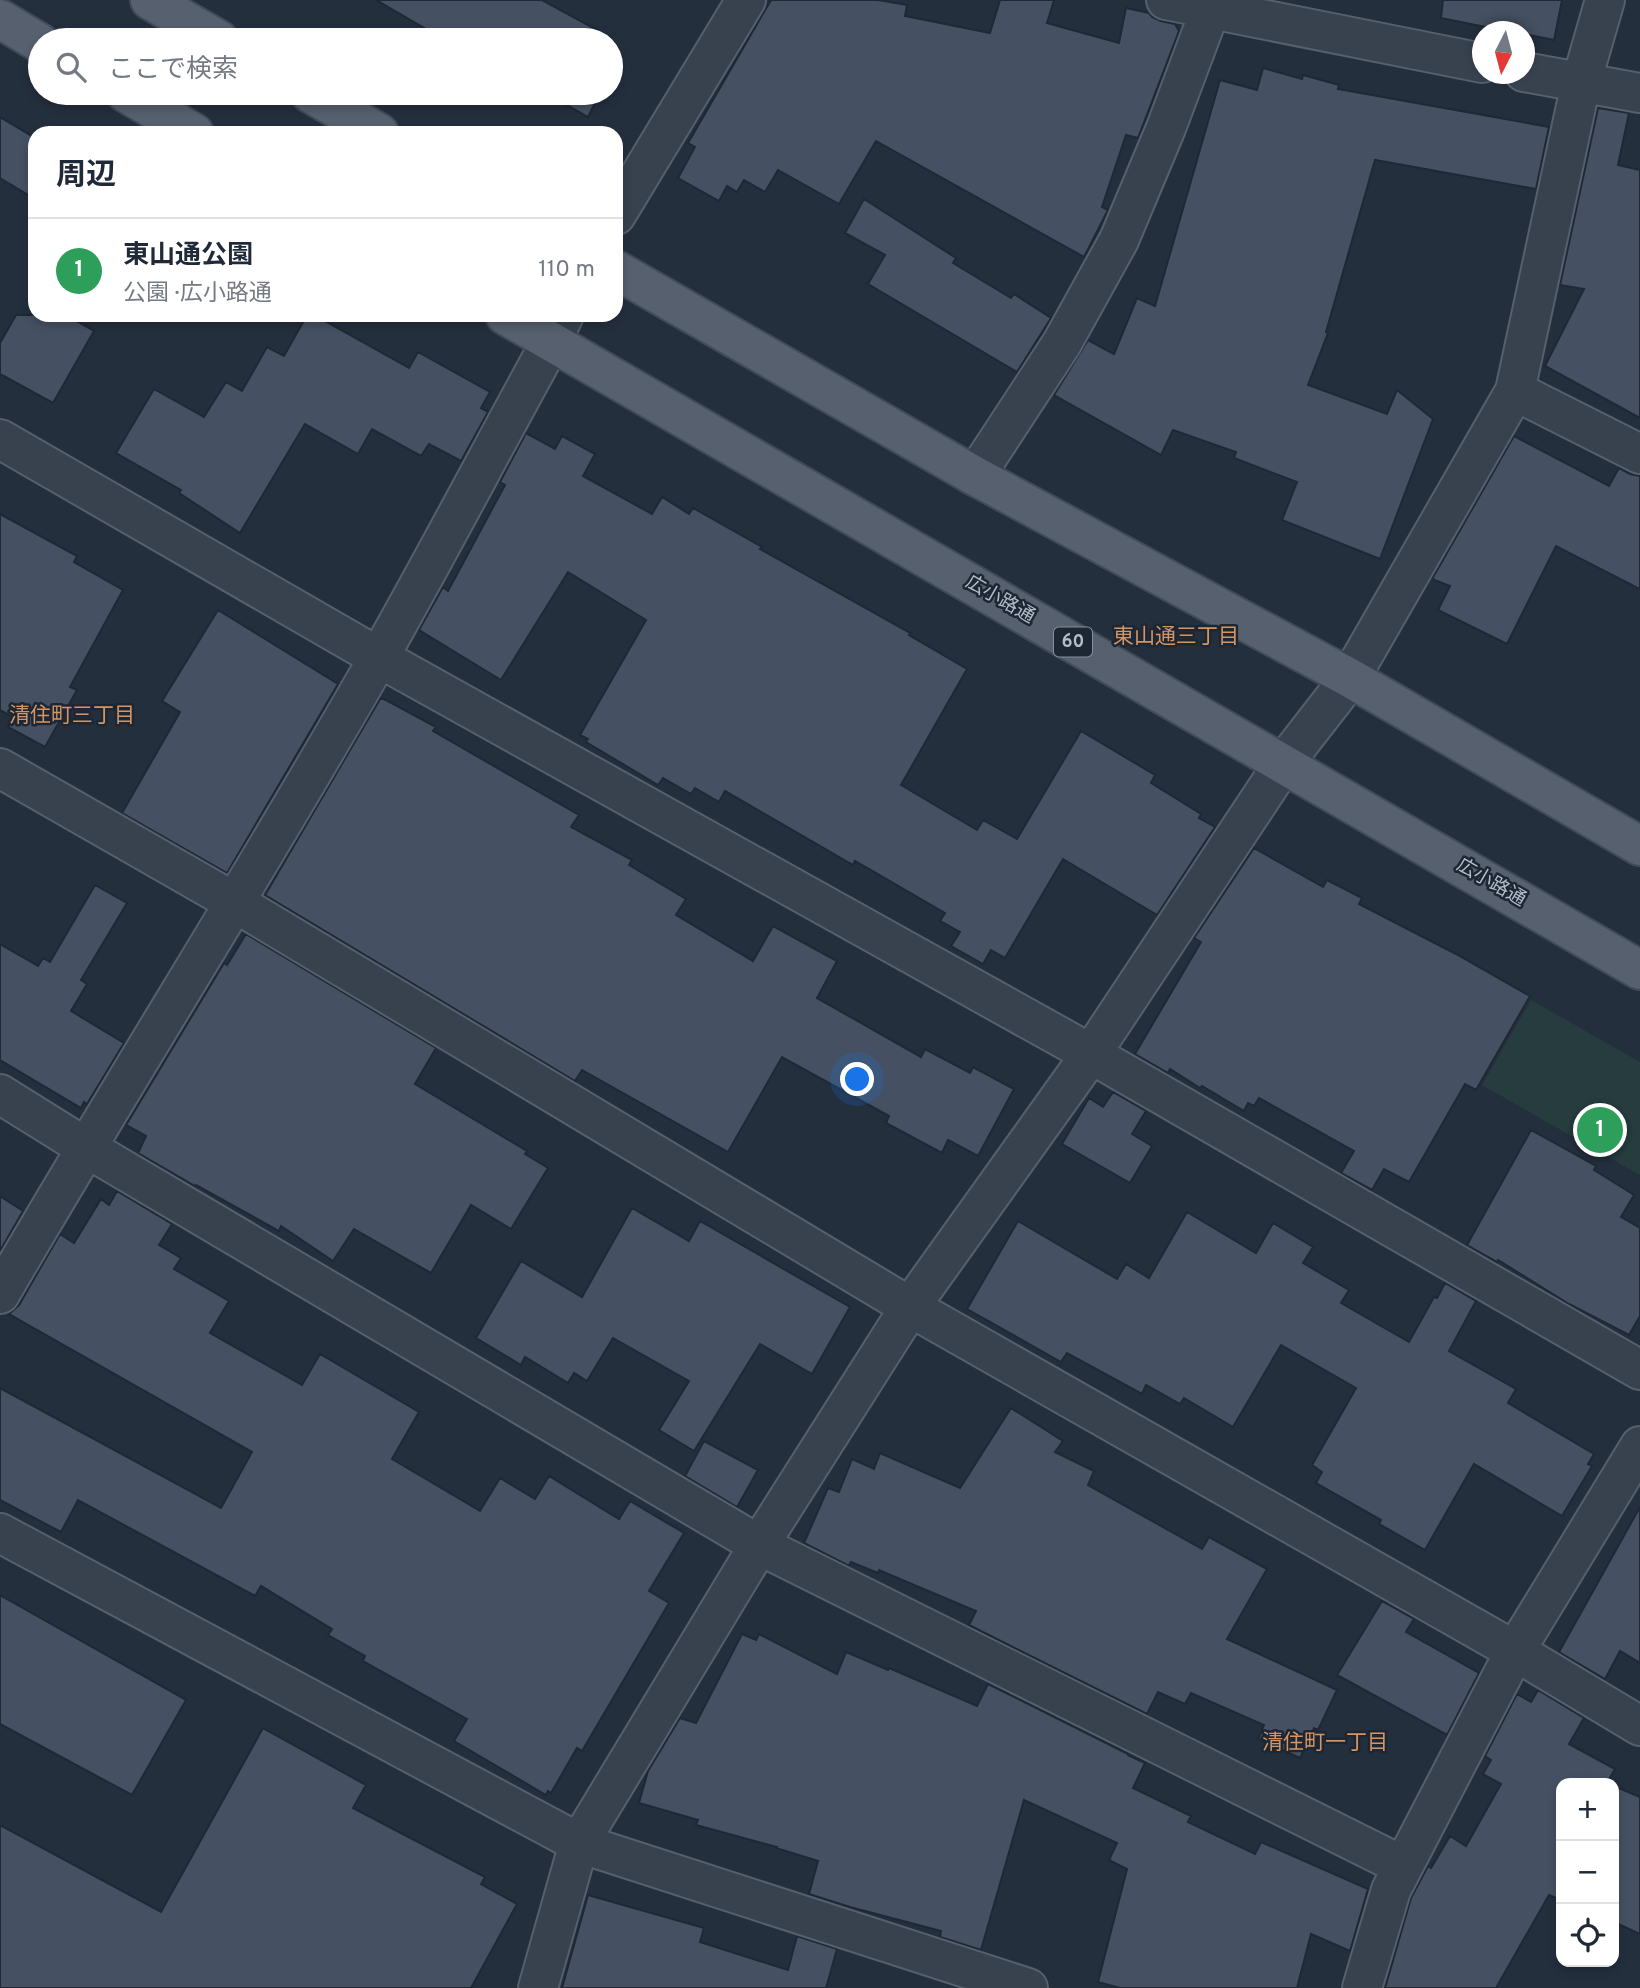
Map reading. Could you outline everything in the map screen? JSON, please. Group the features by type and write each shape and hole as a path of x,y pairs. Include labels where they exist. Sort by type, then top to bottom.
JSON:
{"main road":[{"path":"150,0 198,28"},
{"path":"0,19 28,36"},
{"path":"146,105 182,126"},
{"path":"331,105 367,126"},
{"path":"623,274 975,477 1350,678 1640,846"},
{"name":"広小路通","path":"533,322 557,328 1284,763 1640,970"}],"street":[{"path":"623,203 746,0"},
{"path":"1166,0 1212,5 1472,61"},
{"path":"538,1988 579,1843 759,1545 910,1307 1091,1054 1284,763 1350,678 1515,391 1581,83 1605,0"},
{"path":"975,477 1062,343 1119,240 1166,128 1212,5"},
{"path":"1535,74 1640,93"},
{"path":"0,1294 85,1147 379,657 557,328"},
{"path":"1515,391 1640,454"},
{"path":"0,439 379,657 1091,1054 1640,1370"},
{"path":"0,768 234,902 910,1307 1515,1651 1640,1726"},
{"path":"0,1094 85,1147 759,1545 1404,1866"},
{"path":"1362,1988 1391,1890 1515,1651 1640,1446"},
{"path":"0,1533 579,1843 1028,1988"}],"green space":[{"path":"1531,1000 1640,1062 1640,1175 1482,1085"}],"building":[{"path":"376,0 542,0 593,28 424,28"},
{"path":"771,0 878,0 907,5 905,16 990,33 1000,0 1054,0 1047,23 1119,43 1126,8 1149,13 1161,21 1175,24 1179,31 1138,138 1126,135 1102,207 1108,210 1084,257 876,141 839,204 778,170 765,192 744,180 737,192 727,186 719,201 678,178 695,147 688,143"},
{"path":"1443,0 1562,0 1554,40 1535,36 1535,21 1472,21 1472,24 1441,18"},
{"path":"1263,68 1302,79 1303,75 1339,85 1338,89 1549,127 1536,189 1375,160 1326,332 1328,333 1308,385 1387,414 1397,390 1433,419 1380,559 1282,520 1297,482 1234,458 1236,452 1173,430 1161,455 1054,395 1088,340 1114,354 1137,298 1155,306 1220,80 1257,90"},
{"path":"567,105 594,105 588,117"},
{"path":"1598,108 1629,113 1618,165 1640,170 1640,418 1545,366 1584,289 1560,285"},
{"path":"0,117 28,134 28,195 0,178"},
{"path":"864,199 956,258 953,263 1011,298 1014,294 1051,318 1017,372 868,284 885,255 845,233"},
{"path":"16,315 28,315 28,322 78,322 94,331 53,403 0,374 0,343"},
{"path":"303,322 327,322 409,368 418,352 490,392 481,408 488,412 461,461 429,444 421,456 372,429 358,454 305,424 240,533 179,493 181,490 116,453 154,389 204,417 226,382 242,391 267,347 284,356"},
{"path":"526,433 555,449 562,436 595,454 583,476 652,514 662,497 689,514 693,508 910,633 909,635 967,669 901,785 977,830 983,820 1017,839 1081,731 1155,775 1151,783 1201,814 1199,818 1215,827 1157,915 1063,859 1005,958 991,950 983,964 951,946 960,932 940,921 945,913 855,861 853,865 725,791 719,802 695,788 691,794 663,778 658,785 586,742 588,739 580,735 646,620 568,572 501,680 419,630 443,587 448,591 505,485 500,482"},
{"path":"1514,436 1609,486 1619,468 1640,476 1640,589 1556,546 1507,644 1438,610 1450,586 1432,579"},
{"path":"0,514 77,556 74,562 123,590 70,687 77,690 45,747 8,727 13,717 0,710"},
{"path":"218,610 338,684 227,873 122,813 180,712 162,701"},
{"path":"380,699 436,727 433,731 579,815 571,827 632,860 629,865 686,899 676,915 753,961 773,926 837,961 817,998 921,1057 925,1049 970,1073 973,1067 1014,1089 978,1156 948,1140 942,1153 886,1123 889,1116 782,1057 728,1152 582,1070 575,1081 265,895"},
{"path":"1254,848 1323,887 1327,880 1362,898 1359,904 1530,996 1476,1090 1465,1084 1409,1182 1384,1169 1372,1190 1341,1173 1354,1151 1259,1098 1254,1106 1248,1103 1244,1111 1170,1069 1168,1073 1135,1054 1201,942 1194,938"},
{"path":"95,885 127,903 81,980 87,984 71,1011 124,1043 87,1104 84,1102 81,1108 0,1060 0,944 38,966 43,958 50,962"},
{"path":"246,934 436,1048 415,1084 527,1151 525,1154 548,1168 511,1229 471,1205 431,1273 354,1229 333,1261 281,1226 279,1231 138,1153 146,1136 126,1125 224,963 227,965"},
{"path":"1113,1092 1146,1111 1132,1134 1152,1146 1130,1183 1062,1144 1089,1098 1103,1107"},
{"path":"1531,1130 1596,1166 1594,1170 1634,1195 1621,1217 1640,1228 1640,1316 1629,1335 1467,1245"},
{"path":"117,1191 172,1224 159,1245 181,1258 174,1269 229,1301 210,1333 302,1385 320,1354 419,1412 392,1459 480,1511 500,1478 535,1499 549,1476 619,1519 630,1501 684,1533 649,1591 669,1603 582,1751 577,1748 551,1793 548,1791 546,1795 454,1741 467,1719 363,1661 365,1656 328,1635 332,1629 261,1586 255,1596 78,1500 61,1532 0,1500 0,1388 221,1508 252,1452 9,1314 19,1305 60,1234 74,1243 101,1199 109,1205"},
{"path":"0,1196 23,1211 0,1251"},
{"path":"632,1208 689,1241 700,1221 850,1307 812,1374 760,1344 694,1451 659,1430 689,1381 613,1338 587,1381 574,1373 568,1383 525,1357 521,1365 476,1338 521,1261 582,1297"},
{"path":"1187,1212 1256,1253 1273,1223 1313,1247 1303,1263 1349,1290 1341,1303 1409,1342 1445,1283 1476,1301 1449,1351 1516,1389 1508,1403 1594,1454 1588,1464 1592,1466 1562,1516 1474,1464 1425,1550 1379,1524 1381,1520 1316,1483 1322,1472 1312,1465 1356,1388 1281,1345 1233,1427 1184,1398 1180,1404 1146,1385 1142,1394 1067,1353 1061,1362 967,1309 1018,1221 1117,1279 1126,1264 1149,1278"},
{"path":"1011,1408 1063,1441 1055,1452 1094,1471 1088,1485 1202,1549 1209,1537 1267,1569 1227,1639 1337,1690 1318,1730 1314,1728 1300,1758 1258,1739 1264,1725 1191,1693 1185,1704 1158,1692 1147,1714 969,1625 976,1611 879,1570 878,1573 851,1562 849,1566 804,1543 828,1488 839,1492 852,1459 874,1469 880,1453 960,1488"},
{"path":"704,1441 758,1470 737,1507 685,1476"},
{"path":"1640,1507 1640,1663 1620,1651 1605,1679 1559,1652"},
{"path":"0,1595 186,1700 132,1795 0,1724"},
{"path":"1382,1601 1414,1619 1406,1632 1479,1673 1447,1735 1337,1675"},
{"path":"742,1634 756,1640 759,1634 837,1674 846,1652 977,1706 988,1684 1128,1754 1145,1763 1133,1788 1191,1816 1188,1822 1255,1854 1261,1842 1368,1889 1350,1951 1311,1934 1297,1988 1120,1988 1098,1982 1127,1869 1109,1860 1117,1843 1024,1800 981,1950 940,1937 941,1931 809,1894 818,1861 696,1825 698,1820 639,1803 648,1771 680,1718 696,1723"},
{"path":"1538,1690 1584,1718 1569,1744 1615,1769 1610,1778 1556,1778 1556,1898 1549,1895 1496,1988 1385,1988 1411,1898 1428,1866 1431,1868 1450,1836 1466,1846 1501,1784 1483,1774 1491,1760 1485,1756 1517,1694 1531,1702"},
{"path":"263,1728 366,1785 353,1808 485,1877 481,1884 517,1904 471,1988 0,1988 0,1825 161,1912"},
{"path":"1619,1788 1640,1797 1640,1934 1619,1924"},
{"path":"588,1895 704,1928 700,1942 788,1970 797,1936 837,1949 826,1988 562,1988"}],"place":[{"name":"東山通公園","path":"1600,1130"}],"district":[{"name":"東山通三丁目","path":"1176,637"},
{"name":"清住町三丁目","path":"72,716"},
{"name":"清住町一丁目","path":"1325,1743"}]}
